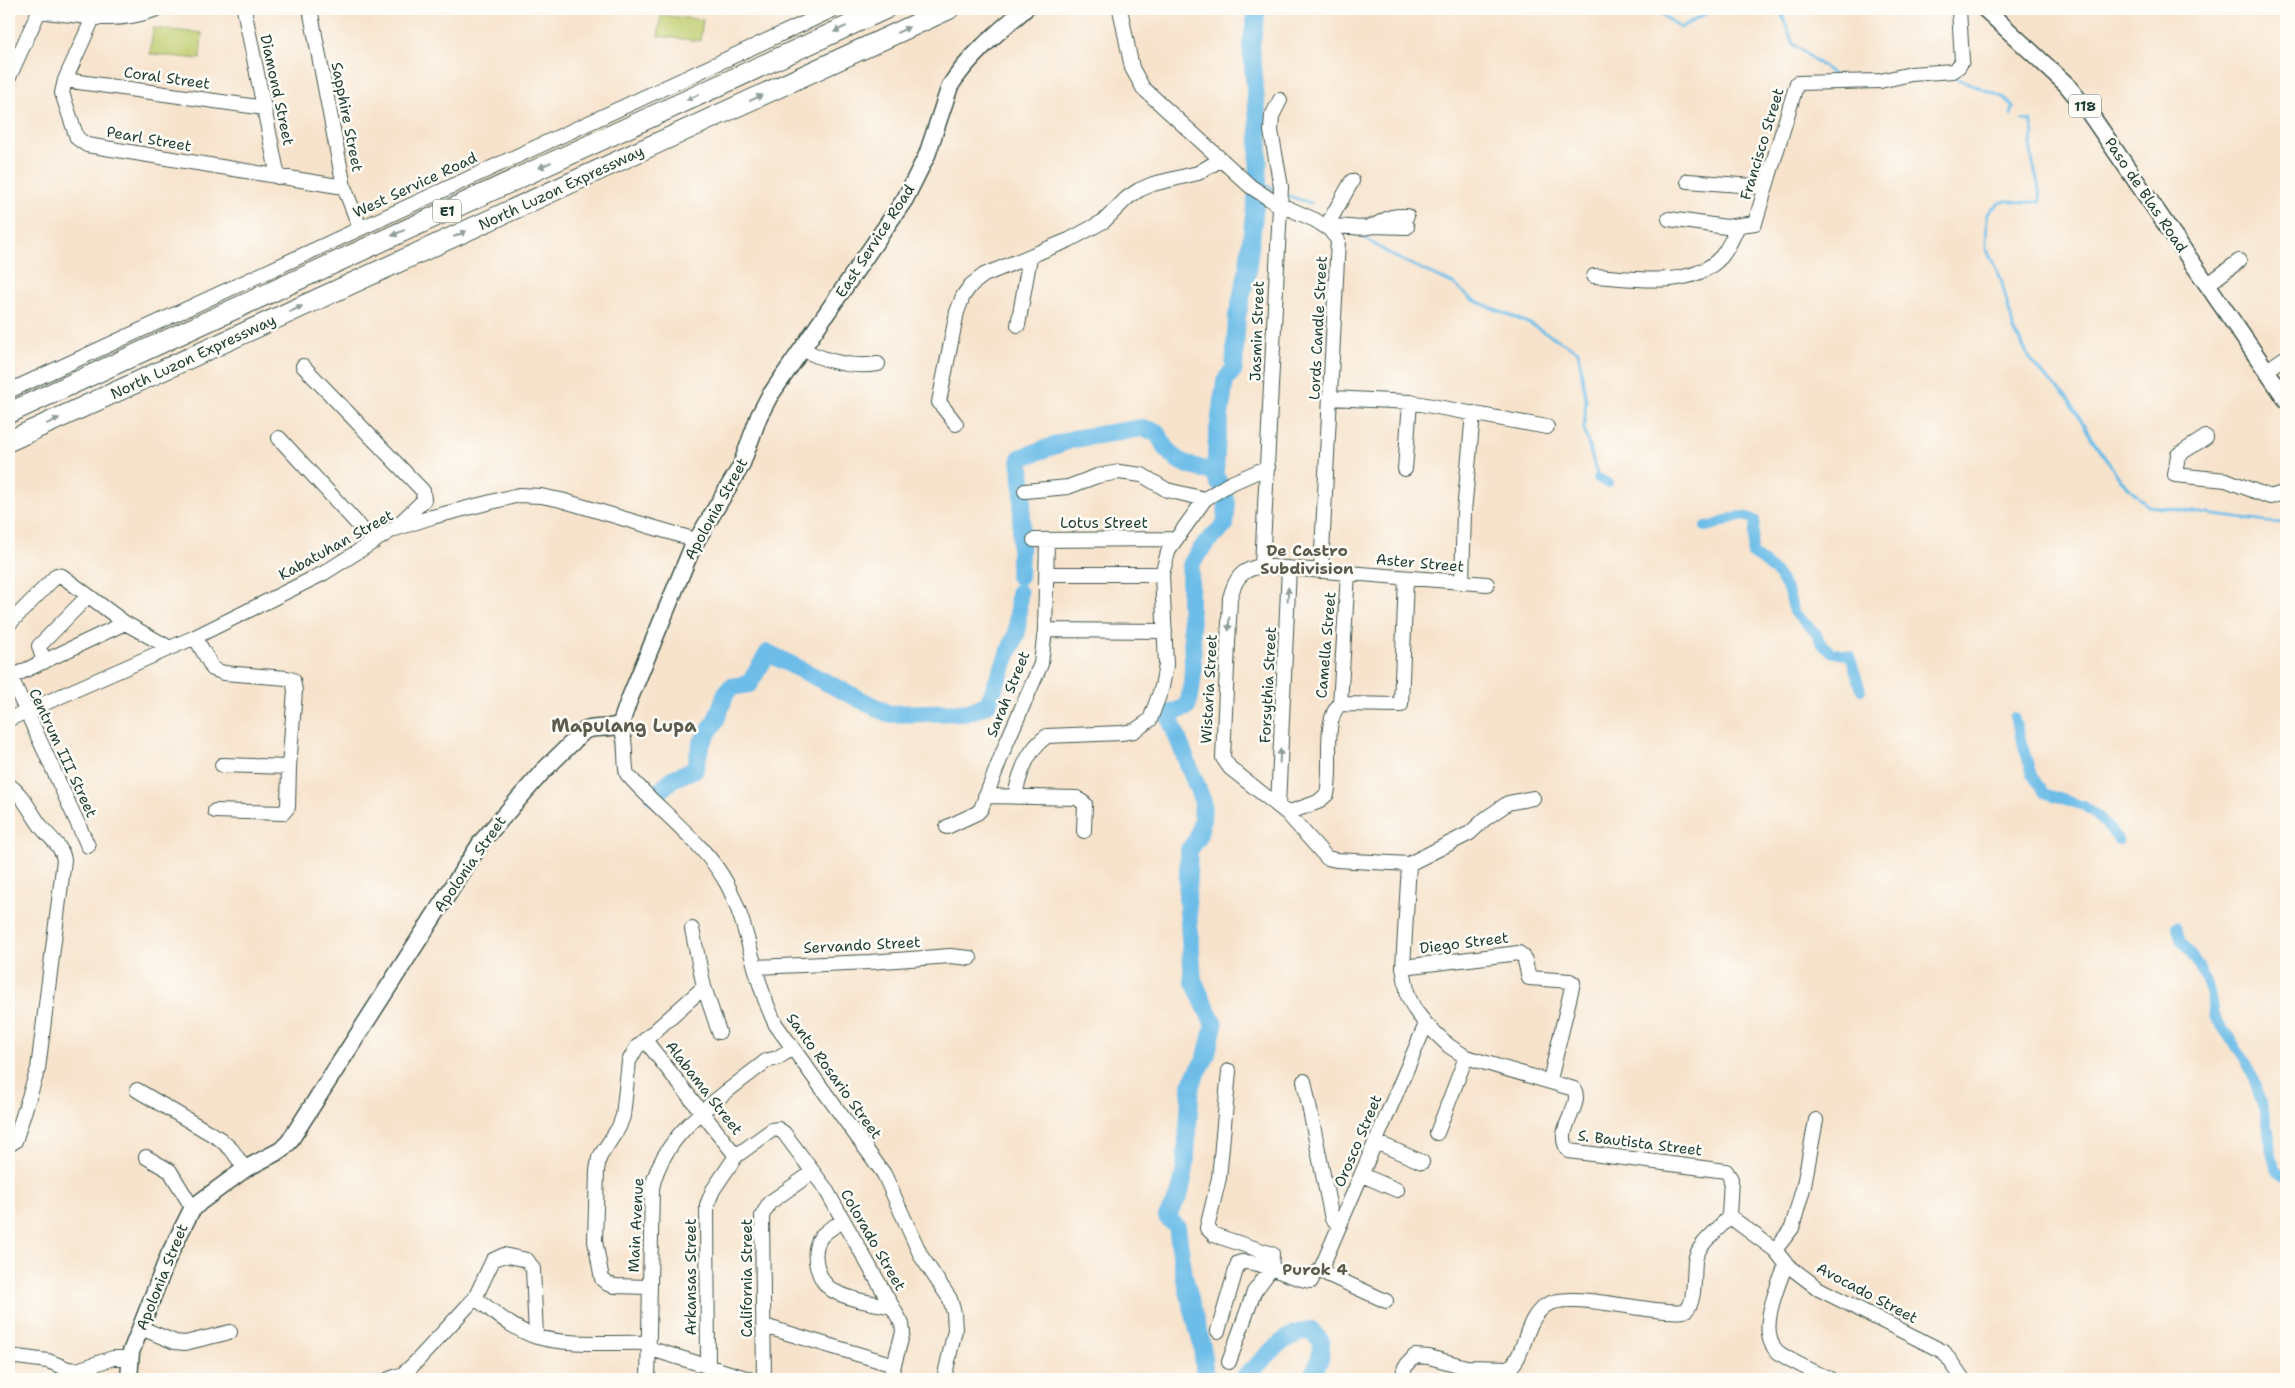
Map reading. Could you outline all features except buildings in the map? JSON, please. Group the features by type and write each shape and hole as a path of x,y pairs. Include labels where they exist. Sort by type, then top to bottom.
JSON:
{"highway":[{"name":"North Luzon Expressway","path":"9,413 885,9"},
{"name":"North Luzon Expressway","path":"9,441 950,9"}],"main road":[{"name":"East Service Road","path":"802,349 906,199 927,155 950,86 970,60 1025,9"},
{"name":"Paso de Blas Road","path":"1985,9 2066,84 2088,111 2286,399"},
{"name":"Apolonia Street","path":"129,1379 130,1358 141,1328 176,1239 193,1209 245,1169 281,1150 296,1135 463,870 499,819 584,731 590,728 619,726 623,720 629,700 696,540 741,466 759,416 769,397 802,349"}],"street":[{"path":"9,76 40,10 93,18 136,17 157,9"},
{"name":"Diamond Street","path":"244,9 278,177"},
{"name":"Sapphire Street","path":"310,9 344,187 360,228"},
{"name":"West Service Road","path":"9,391 834,9"},
{"path":"1120,9 1132,68 1143,88 1250,186 1279,203 1302,212 1328,228 1371,226 1390,216 1407,222"},
{"name":"Francisco Street","path":"1738,226 1755,223 1797,83 1866,82 1911,74 1953,70 1962,61 1962,10"},
{"name":"Pearl Street","path":"93,18 65,80 62,93 77,138 87,145 344,187"},
{"name":"Coral Street","path":"65,80 265,108"},
{"name":"Jasmin Street","path":"1262,566 1281,187 1271,131 1272,116 1280,100"},
{"path":"956,424 939,402 957,312 963,296 971,285 984,275 1069,240 1104,221 1127,198 1139,190 1153,184 1198,173 1220,160"},
{"path":"1328,228 1352,181"},
{"path":"1688,181 1766,187"},
{"path":"1669,219 1726,228 1738,226"},
{"path":"1594,276 1642,279 1689,276 1720,258 1738,226"},
{"name":"Lords Candle Street","path":"1321,570 1339,246 1336,236 1328,228"},
{"path":"1018,325 1030,257"},
{"path":"2207,285 2239,262"},
{"path":"802,349 830,361 850,366 878,364"},
{"path":"2267,370 2286,357"},
{"path":"303,366 423,491 424,500 392,530"},
{"path":"1332,398 1410,402 1547,427"},
{"path":"1405,469 1410,402"},
{"path":"1462,582 1464,512 1473,413"},
{"path":"2206,437 2178,455 2175,474 2226,480 2270,497 2286,492"},
{"path":"279,438 374,542"},
{"path":"1015,796 1023,766 1036,746 1047,736 1134,731 1150,720 1162,687 1166,665 1162,574 1164,561 1175,539 1205,500 1229,484 1268,467"},
{"path":"1025,491 1068,487 1097,476 1119,472 1142,476 1167,490 1205,500"},
{"name":"Kabatuhan Street","path":"9,720 195,637 324,573 392,530 519,495 530,494 561,500 696,540"},
{"name":"Lotus Street","path":"1040,540 1175,539"},
{"name":"Sarah Street","path":"947,827 977,813 981,809 1006,744 1041,664 1045,630 1046,574 1040,540"},
{"name":"Aster Street","path":"1262,566 1487,584"},
{"name":"Wistaria Street","path":"1262,566 1244,571 1234,585 1230,598 1222,758 1230,768 1283,809"},
{"name":"Forsythia Street","path":"1283,809 1289,568"},
{"name":"Camella Street","path":"1283,809 1318,802 1327,794 1331,723 1335,708 1340,704 1348,573"},
{"path":"1046,574 1162,574"},
{"path":"9,624 57,575 62,576 125,623 170,648"},
{"path":"1340,704 1400,705 1406,578"},
{"path":"44,662 39,646 88,596"},
{"path":"10,675 44,662 125,623"},
{"path":"1045,630 1165,632"},
{"path":"195,637 213,669 218,672 287,678 293,680 295,691 288,767 288,806 282,813 215,811"},
{"name":"Centrum III Street","path":"10,675 88,846"},
{"name":"Santo Rosario Street","path":"619,726 624,738 624,762 628,774 654,803 700,848 722,876 730,890 766,1007 788,1044 884,1174 921,1256 950,1299 954,1313 955,1330 944,1379"},
{"path":"222,765 288,767"},
{"path":"9,785 19,793 41,827 59,846 64,860 38,1069 15,1141 9,1145"},
{"path":"985,796 1077,798 1085,804 1084,831"},
{"path":"1283,809 1327,858 1409,864 1470,834 1485,819 1508,803 1533,798"},
{"name":"S. Bautista Street","path":"1409,864 1403,967 1408,996 1426,1024 1449,1046 1466,1057 1550,1080 1568,1086 1576,1092 1564,1136 1565,1146 1569,1151 1726,1171 1730,1179 1729,1216"},
{"path":"692,929 704,987 719,1032"},
{"name":"Diego Street","path":"1403,967 1519,953 1524,957 1529,978 1570,981 1573,983 1550,1080"},
{"name":"Servando Street","path":"755,968 950,956 970,958"},
{"path":"649,1287 608,1284 602,1279 595,1241 599,1158 619,1127 623,1116 629,1061 637,1046 704,987"},
{"name":"Orosco Street","path":"1320,1271 1426,1024"},
{"name":"Alabama Street","path":"646,1040 736,1156"},
{"name":"Main Avenue","path":"648,1379 652,1188 655,1172 671,1144 684,1128 766,1061 777,1058 788,1044"},
{"path":"1437,1133 1466,1057"},
{"path":"1229,1071 1220,1178 1207,1228 1214,1235 1272,1254 1271,1269 1254,1292 1229,1362"},
{"path":"1304,1081 1332,1219 1340,1224"},
{"path":"137,1090 220,1139 232,1150 245,1169"},
{"path":"1775,1250 1792,1228 1804,1185 1816,1120"},
{"name":"Arkansas Street","path":"708,1366 707,1205 713,1190 736,1156 772,1130 778,1129"},
{"name":"Colorado Street","path":"778,1129 784,1133 825,1188 902,1324 903,1332 890,1379"},
{"path":"1376,1142 1422,1162"},
{"path":"146,1157 170,1171 193,1209"},
{"name":"California Street","path":"764,1379 762,1216 769,1203 813,1172"},
{"path":"1362,1175 1397,1190"},
{"path":"1402,1379 1405,1367 1415,1356 1429,1357 1466,1367 1510,1368 1516,1362 1528,1329 1538,1311 1546,1304 1555,1301 1575,1299 1656,1311 1681,1311 1688,1309 1691,1302 1696,1259 1700,1250 1729,1216"},
{"name":"Avocado Street","path":"1729,1216 1775,1250 1786,1264 1819,1289 1936,1347 1948,1358 1962,1379"},
{"path":"843,1221 829,1229 819,1240 816,1253 817,1267 822,1280 831,1289 846,1296 893,1307"},
{"path":"389,1379 403,1374 414,1364 475,1298 496,1258 504,1255 527,1260 534,1274 536,1336"},
{"path":"1218,1331 1238,1263 1244,1262 1311,1281 1314,1274 1320,1271 1386,1301"},
{"path":"1786,1264 1774,1295 1768,1326 1770,1340 1778,1352 1829,1379"},
{"path":"475,1298 514,1326 536,1336 563,1341 648,1346 749,1379"},
{"path":"764,1326 894,1365"},
{"path":"141,1328 175,1342 185,1343 230,1332"},
{"path":"9,1356 48,1361 68,1369 77,1370 113,1358 130,1358"}],"green space":[{"path":"661,15 703,20 700,41 658,36"},
{"path":"153,28 202,33 200,59 150,54"}],"waterway":[{"path":"1257,9 1251,45 1259,133 1258,187"},
{"path":"1655,9 1680,28 1714,9"},
{"path":"1780,9 1793,44 1837,77"},
{"path":"1953,77 2005,98 2013,106 2011,115"},
{"path":"2022,120 2031,121 2034,133 2031,149 2040,201 2006,201 1994,207 1987,214 1986,248 2001,279 2014,330 2030,359 2049,381 2068,398 2092,439 2121,480 2148,506 2286,523"},
{"path":"1259,181 1278,192"},
{"path":"1285,195 1311,203"},
{"path":"1218,482 1215,473 1217,437 1225,381 1234,369 1237,316 1247,273 1256,198"},
{"path":"1356,233 1395,257 1454,284 1471,299 1530,324 1578,351 1586,399 1584,429 1598,478"},
{"path":"1019,576 1023,489 1020,458 1073,439 1142,428 1157,432 1168,451 1180,461 1215,473"},
{"path":"1598,478 1608,483"},
{"path":"1205,1379 1202,1346 1184,1275 1177,1227 1167,1217 1180,1193 1185,1168 1191,1084 1206,1057 1214,1025 1193,980 1187,897 1189,850 1198,838 1203,802 1168,714 1187,707 1191,693 1193,650 1190,569 1201,550 1225,525 1227,503 1223,493"},
{"path":"1705,527 1741,516 1755,520 1752,554 1780,578 1789,594 1793,612 1816,633 1821,643 1831,652 1850,656 1861,690"},
{"path":"654,797 672,779 695,769 701,744 716,720 726,693 731,687 749,684 768,653 889,714 969,712 988,704 1017,632 1019,593"},
{"path":"2014,717 2032,775 2044,793 2084,806 2098,816 2119,840"},
{"path":"2176,926 2181,941 2200,967 2210,992 2214,1016 2251,1071 2269,1128 2271,1156 2277,1170 2286,1176"},
{"path":"1242,1379 1281,1343 1290,1337 1310,1330 1321,1341 1320,1359 1311,1379"}],"district":[{"name":"De Castro Subdivision","path":"1307,559"},
{"name":"Mapulang Lupa","path":"624,726"},
{"name":"Purok 4","path":"1315,1269"}]}
